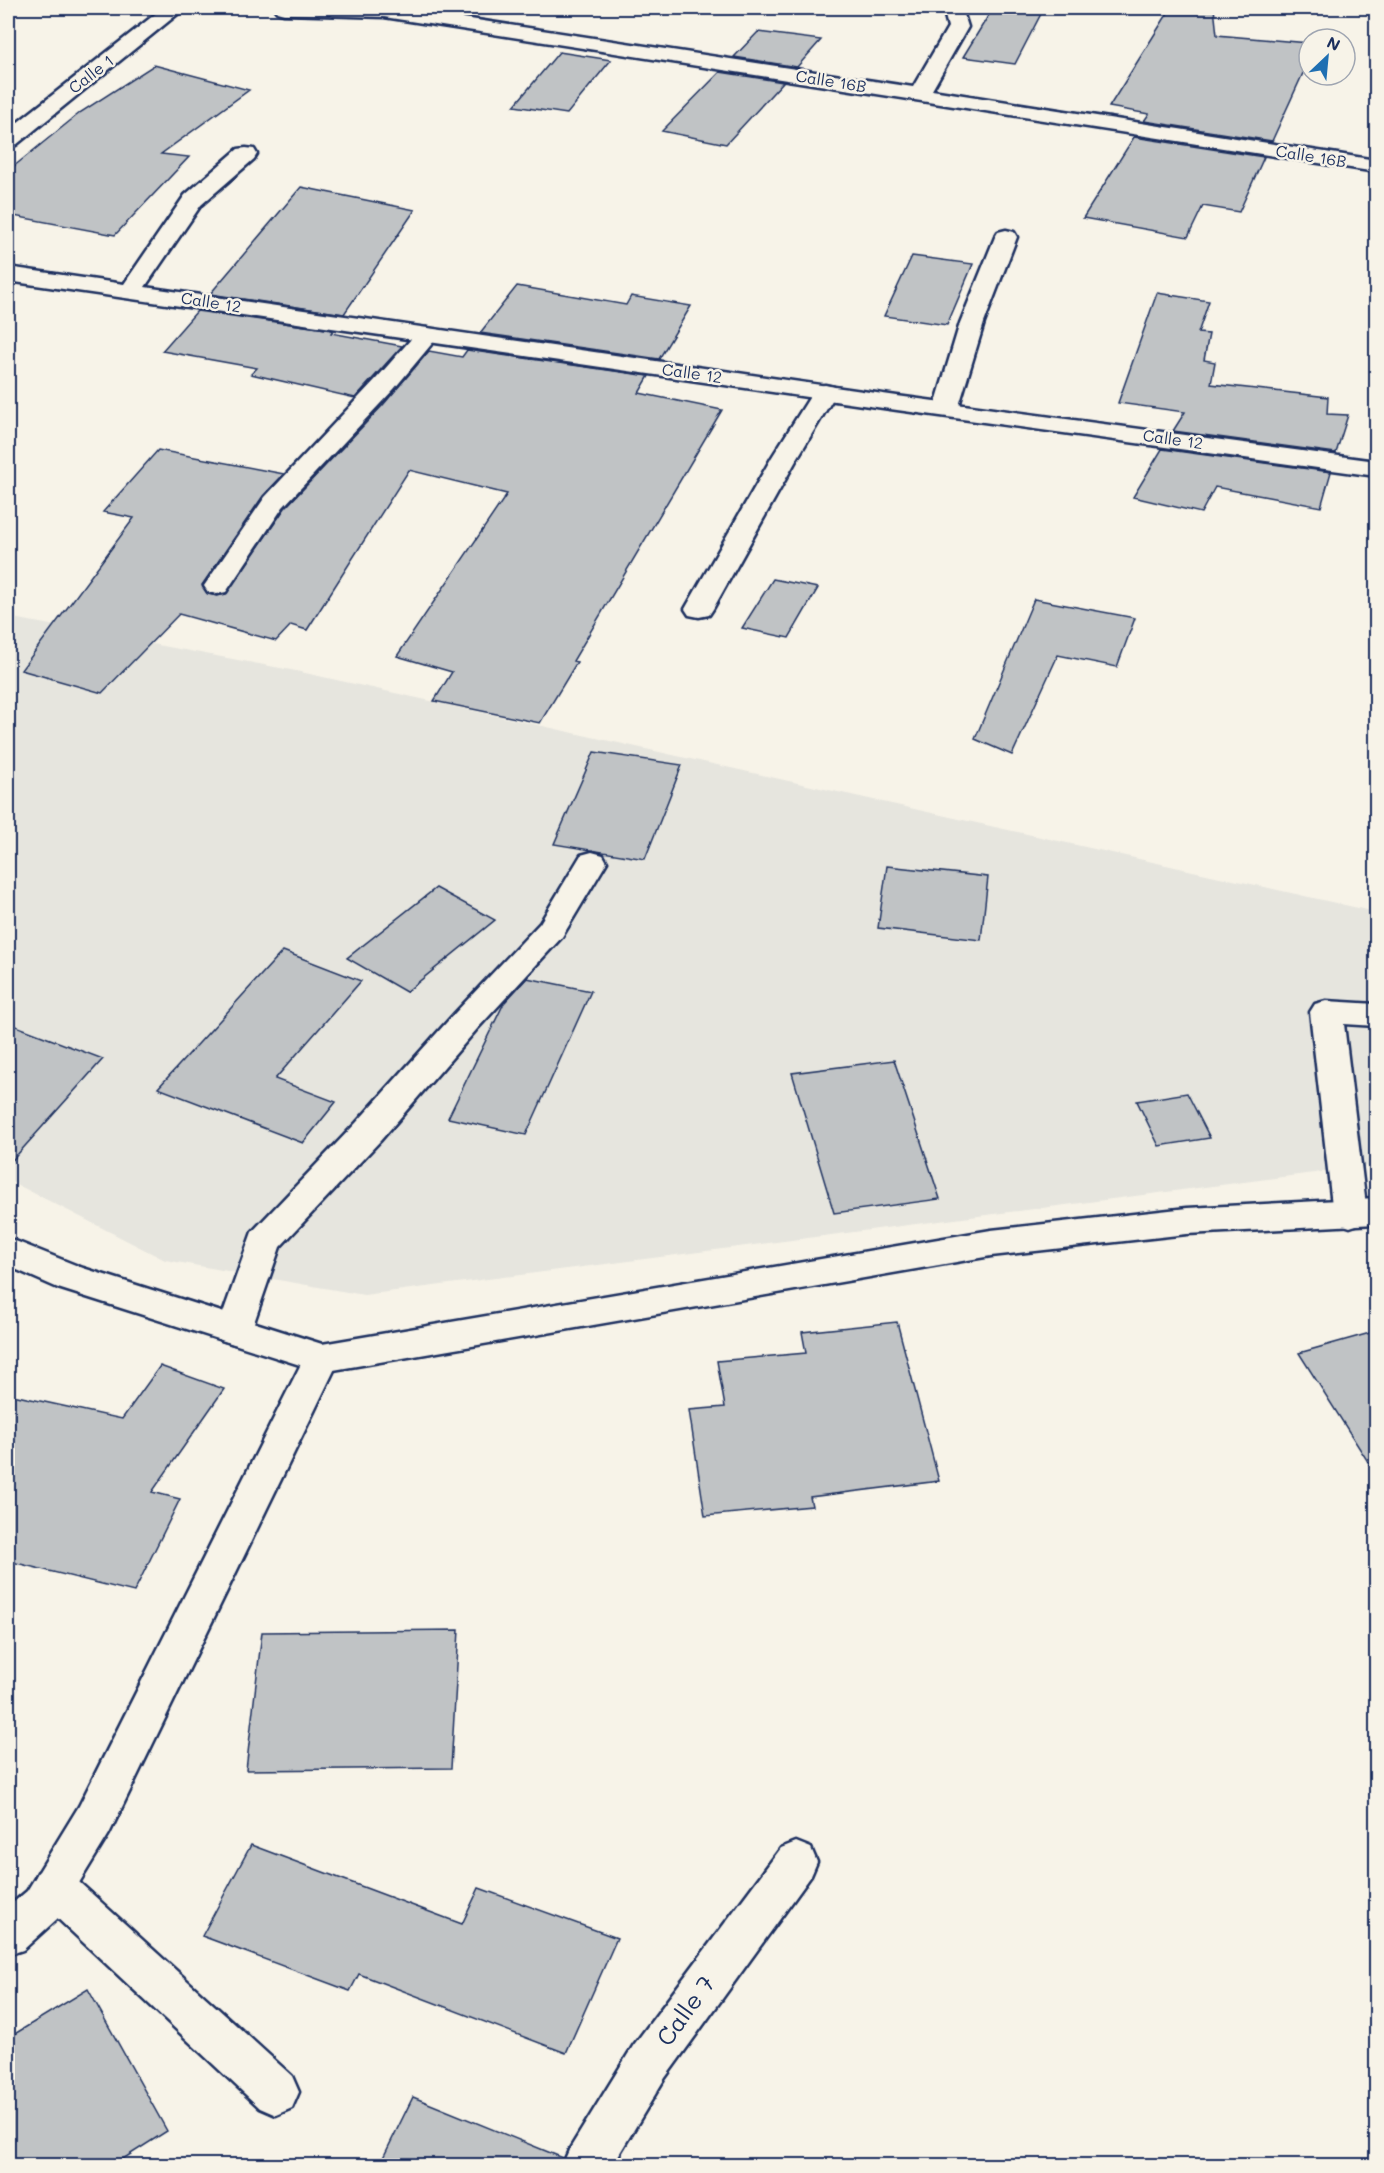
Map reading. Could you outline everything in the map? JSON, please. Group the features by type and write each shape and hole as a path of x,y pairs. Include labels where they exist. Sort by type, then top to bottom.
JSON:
{"street":[{"name":"Calle 1","path":"8,140 175,8"},
{"name":"Calle 16B","path":"284,8 384,11 1377,166"},
{"path":"919,95 958,27 953,8"},
{"path":"131,290 193,200 246,154"},
{"path":"946,410 972,323 1006,237"},
{"name":"Calle 12","path":"8,273 946,410 1377,469"},
{"path":"217,586 273,501 385,384 427,335"},
{"path":"699,609 785,457 825,392"},
{"path":"235,1330 264,1241 368,1132 466,1021 551,930 592,862"},
{"path":"8,1251 71,1278 322,1358 991,1243 1186,1221 1364,1213 1326,1012 1377,1015"},
{"path":"8,1935 42,1905 94,1820 322,1358"},
{"name":"Calle 7","path":"585,2166 649,2062 796,1862"},
{"path":"53,1886 276,2092"}],"shaded area":[{"path":"8,617 296,671 1376,912 1376,1165 364,1295 165,1260 8,1180"}],"building":[{"path":"993,8 1044,8 1015,64 963,57"},
{"path":"1171,8 1214,8 1217,35 1297,42 1297,86 1272,141 1144,121 1149,114 1109,107"},
{"path":"758,32 821,40 797,67 734,57"},
{"path":"559,52 611,60 567,114 514,106"},
{"path":"154,65 249,90 161,154 189,157 115,235 8,215 8,171 81,112"},
{"path":"720,72 783,82 726,144 662,131"},
{"path":"1134,137 1264,157 1239,212 1203,206 1188,237 1083,218"},
{"path":"301,187 415,210 344,314 210,294"},
{"path":"912,256 973,264 947,325 884,316"},
{"path":"517,286 626,305 631,296 691,306 659,359 480,333"},
{"path":"1157,293 1209,301 1198,333 1209,334 1204,360 1215,362 1211,384 1328,397 1327,414 1348,415 1336,453 1173,431 1185,412 1118,403"},
{"path":"197,311 333,330 331,333 402,346 355,398 251,374 257,368 162,351"},
{"path":"467,350 649,376 639,393 722,410 573,661 577,662 540,723 434,701 452,672 397,656 507,494 409,470 307,630 291,625 276,641 179,614 102,693 21,670 134,518 103,512 158,450 284,474 263,496 202,585 208,594 217,596 226,594 285,508 383,405 429,351 462,357"},
{"path":"1162,449 1331,472 1321,507 1215,487 1201,513 1133,497"},
{"path":"773,579 818,588 789,638 742,628"},
{"path":"1034,599 1135,618 1117,667 1058,655 1012,755 975,739"},
{"path":"594,752 682,765 645,859 554,844"},
{"path":"887,866 988,877 981,940 878,928"},
{"path":"436,888 495,920 406,992 347,958"},
{"path":"283,951 361,981 275,1079 336,1102 303,1143 158,1088"},
{"path":"527,978 591,991 526,1135 448,1118 504,1003"},
{"path":"8,1023 103,1059 8,1165"},
{"path":"894,1060 940,1199 834,1213 792,1073"},
{"path":"1187,1093 1210,1138 1159,1146 1137,1101"},
{"path":"897,1322 939,1481 810,1497 812,1506 705,1516 689,1410 725,1407 717,1361 806,1353 802,1332"},
{"path":"1377,1331 1377,1476 1299,1353"},
{"path":"160,1366 224,1389 152,1492 180,1499 134,1592 8,1561 8,1394 122,1419"},
{"path":"459,1630 451,1768 246,1770 262,1632"},
{"path":"251,1845 462,1924 479,1888 617,1938 566,2053 359,1974 350,1991 202,1936"},
{"path":"88,1989 167,2131 112,2166 8,2166 8,2038"},
{"path":"413,2097 563,2158 560,2166 379,2166"}]}
